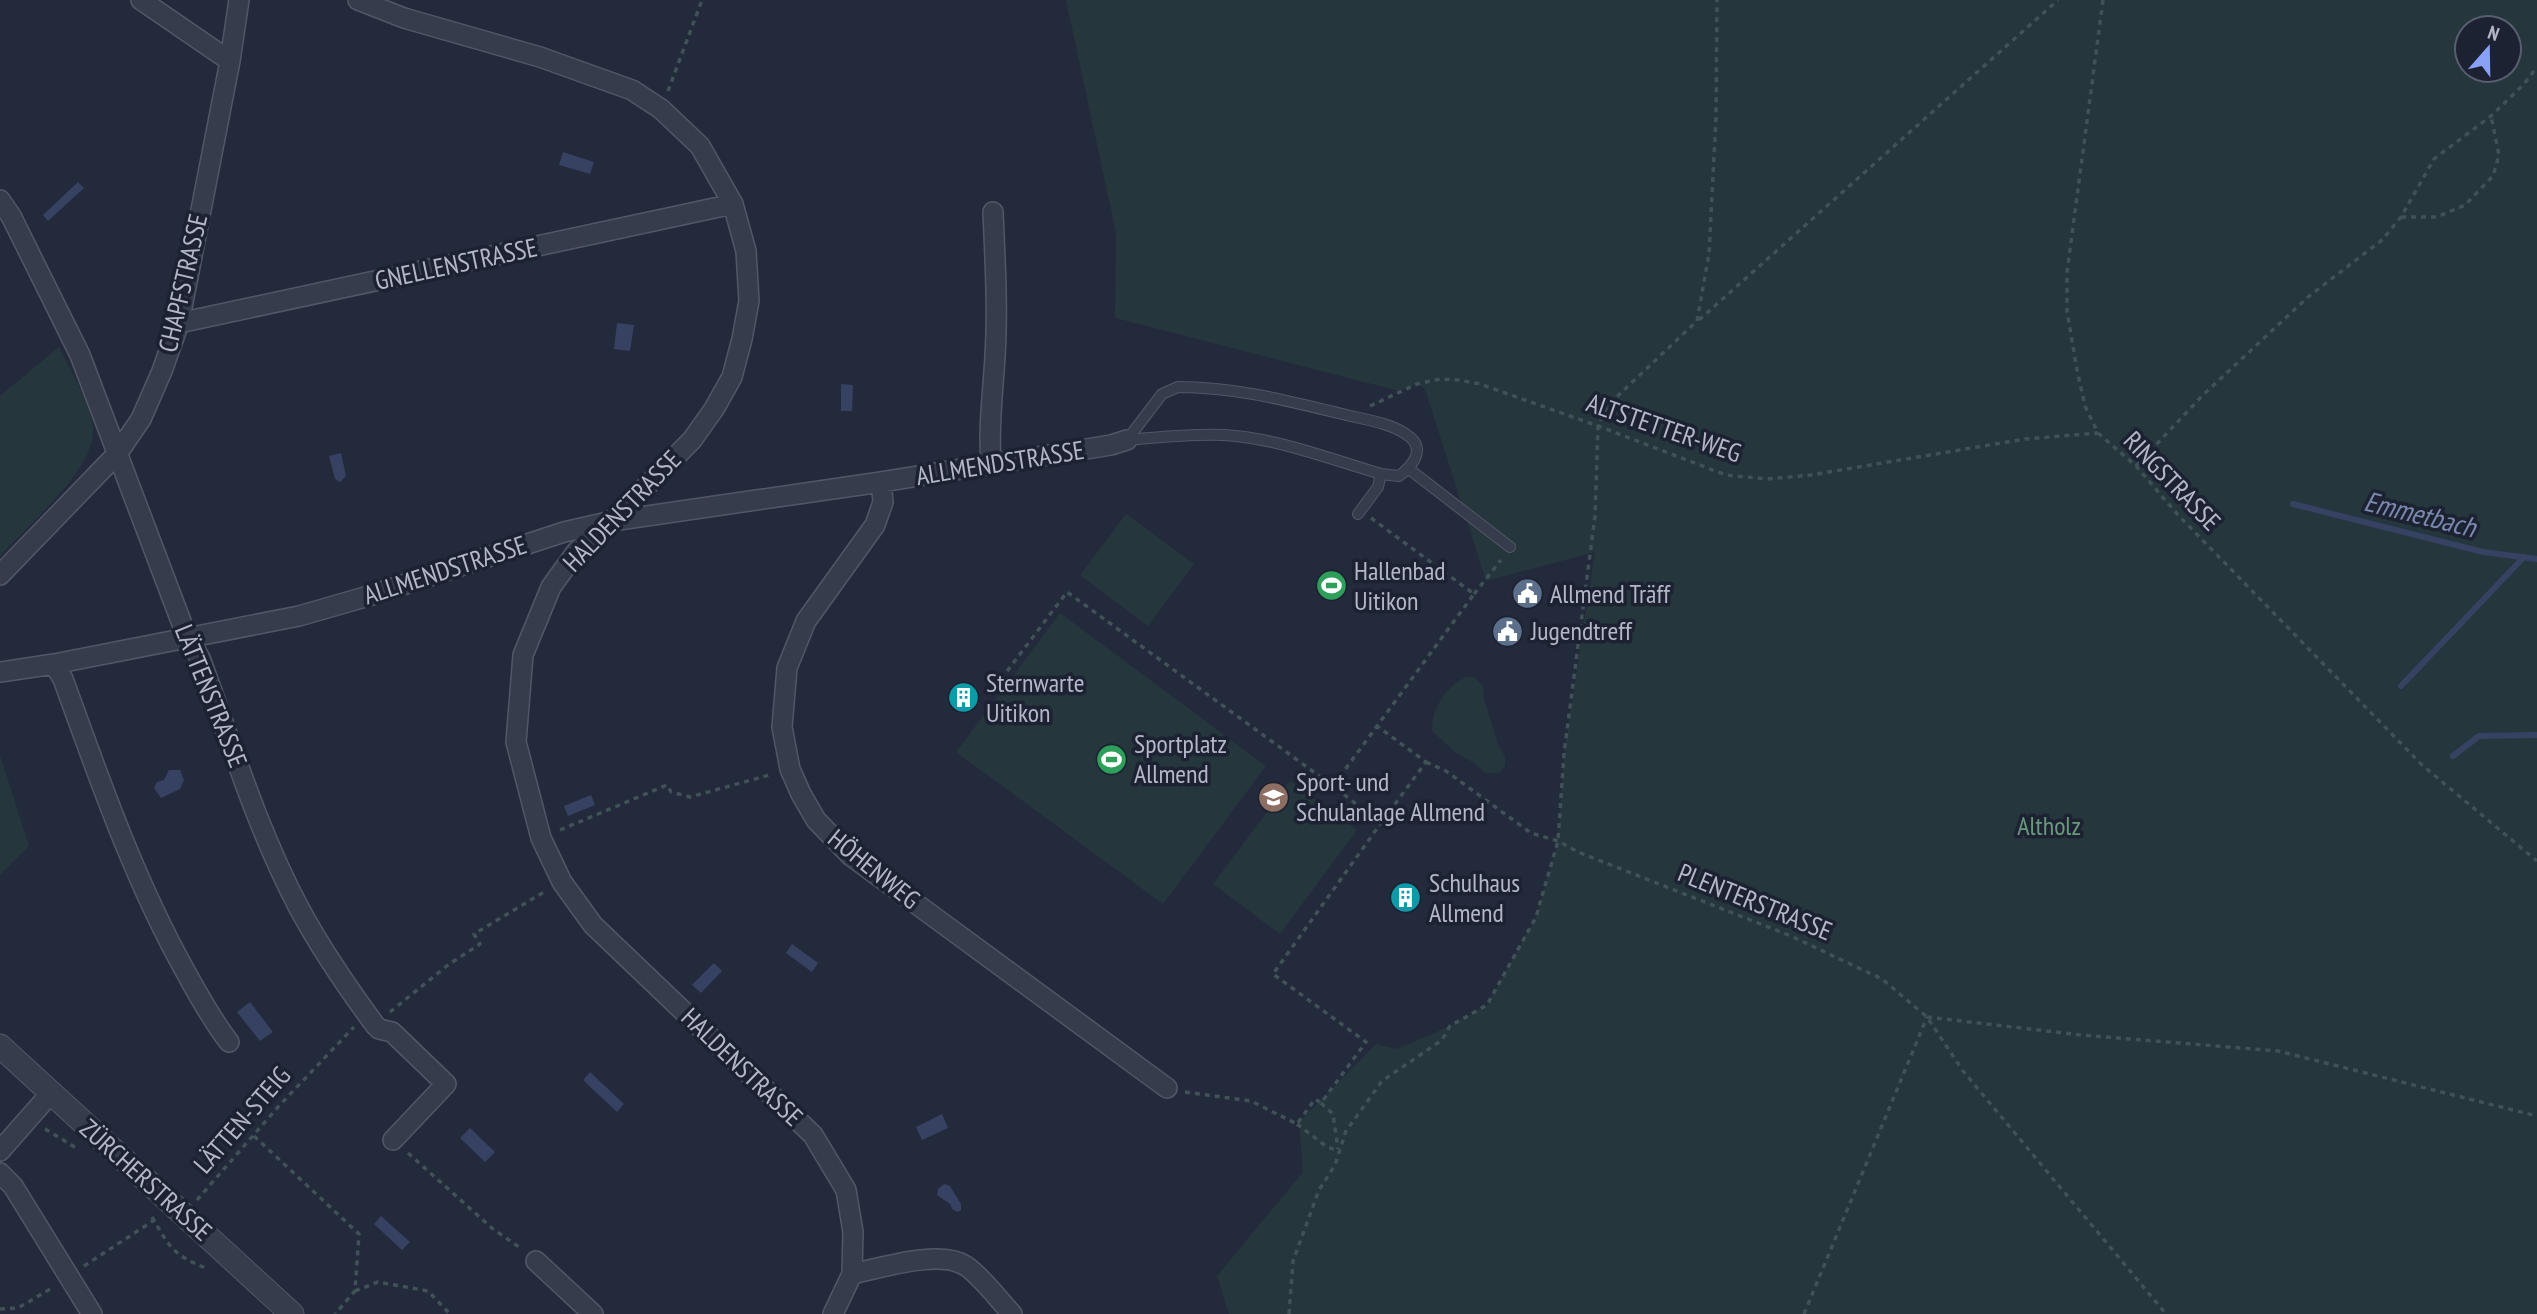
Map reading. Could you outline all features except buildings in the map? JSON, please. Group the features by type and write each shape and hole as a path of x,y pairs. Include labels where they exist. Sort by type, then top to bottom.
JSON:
{"street":[{"path":"141,0 230,61"},
{"name":"CHAPFSTRASSE","path":"0,575 117,454 141,419 179,323 230,61 239,0"},
{"name":"HALDENSTRASSE","path":"358,0 404,18 588,73 632,90 661,109 700,146 733,204 746,251 749,301 743,339 732,377 692,440 612,521 577,551 551,587 523,654 516,742 541,838 562,882 593,925 813,1135 846,1190 853,1232 852,1274 833,1314"},
{"name":"LÄTTENSTRASSE","path":"0,200 11,216 80,355 187,637 200,658 266,836 298,907 331,964 379,1029 392,1032 446,1084 393,1140"},
{"name":"GNELLENSTRASSE","path":"179,323 733,204"},
{"path":"991,463 996,281 993,212"},
{"name":"ALLMENDSTRASSE","path":"0,672 299,616 552,536 612,521 881,482 1111,445 1127,440"},
{"name":"HÖHENWEG","path":"881,482 883,502 875,525 806,621 787,668 782,727 790,769 801,794 816,820 851,856 1167,1088"},
{"path":"54,664 63,679 118,831 158,922 214,1023 229,1042"},
{"name":"ZÜRCHERSTRASSE","path":"0,1046 292,1314"},
{"path":"0,1151 51,1093"},
{"path":"0,1173 13,1186 92,1314"},
{"path":"852,1274 936,1258 952,1261 966,1266 1012,1314"},
{"path":"536,1261 593,1314"}],"lane":[{"path":"1178,387 1245,391 1356,418 1394,429 1411,439 1417,450 1414,465 1399,477 1268,442 1226,435 1127,440 1162,394 1178,387"},
{"path":"1409,469 1510,547"},
{"path":"1360,513 1378,487 1381,474"}],"path":[{"path":"661,109 702,0"},
{"path":"1697,321 1709,254 1716,117 1717,0"},
{"path":"1289,1314 1293,1261 1319,1189 1335,1165 1346,1131 1382,1081 1443,1040 1450,1026 1487,1005 1536,917 1558,841 1564,753 1595,516 1598,426 1607,406 1697,321 2058,0"},
{"name":"RINGSTRASSE","path":"2104,0 2067,272 2067,311 2077,370 2085,407 2098,433 2136,466 2178,515 2422,765 2537,861"},
{"path":"2136,466 2203,395 2308,297 2382,240 2401,217 2434,159 2491,116 2524,84 2537,66"},
{"path":"2401,217 2437,217 2465,205 2493,176 2498,155 2491,116"},
{"name":"ALTSTETTER-WEG","path":"1356,418 1373,404 1399,391 1440,379 1459,380 1480,384 1726,475 1767,479 1811,475 2025,439 2098,433"},
{"path":"1360,513 1474,594"},
{"path":"1333,786 1510,547"},
{"path":"989,695 1067,592 1381,823"},
{"name":"PLENTERSTRASSE","path":"1377,726 1426,762 1447,771 1531,833 1558,841 1578,852 1791,936 1882,979 1927,1017 1963,1071 2166,1314"},
{"path":"1321,1103 1366,1042 1273,974 1426,762"},
{"path":"541,838 667,785 671,792 690,797 790,769"},
{"name":"LÄTTEN-STEIG","path":"183,1212 188,1204 195,1202 318,1064 371,1019 480,944 474,934 562,882"},
{"path":"1804,1314 1927,1017 2081,1035 2278,1051 2537,1116"},
{"path":"1167,1088 1251,1101 1297,1124 1327,1147 1339,1151"},
{"path":"1297,1124 1315,1099 1333,1114 1339,1151"},
{"path":"254,1136 359,1234 355,1291"},
{"path":"393,1140 493,1230 516,1242 536,1261"},
{"path":"0,1309 18,1308 153,1219 176,1219 183,1212"},
{"path":"335,1314 355,1291 377,1282 428,1292 450,1314"}],"green space":[{"name":"Altholz","path":"1066,0 2537,0 2537,1314 1229,1314 1217,1276 1303,1172 1299,1122 1376,1044 1397,1049 1450,1026 1487,1005 1536,917 1558,841 1564,753 1595,552 1486,581 1425,389 1417,384 1399,391 1115,318 1116,233"},
{"path":"59,347 88,407 93,427 92,443 73,478 0,556 0,396"},
{"path":"1126,514 1194,564 1148,626 1080,575"},
{"name":"Sportplatz Allmend","path":"1060,613 1266,766 1163,904 956,752"},
{"path":"1466,677 1474,677 1483,686 1484,699 1498,744 1505,757 1505,766 1499,773 1485,773 1456,753 1432,731 1434,714 1441,699 1452,686"},
{"path":"0,755 29,846 0,875"},
{"path":"1290,781 1357,830 1280,934 1213,884"}],"water":[{"path":"563,152 594,162 590,174 559,165"},
{"path":"78,182 84,188 48,221 43,215"},
{"path":"617,323 634,325 630,351 614,349"},
{"path":"841,384 853,385 852,411 841,411"},
{"path":"341,453 346,476 340,482 335,479 329,456"},
{"path":"169,770 180,770 184,780 180,789 161,798 154,788 157,782 164,780"},
{"path":"591,795 595,805 568,816 564,806"},
{"path":"792,944 818,963 812,972 786,953"},
{"path":"714,963 722,971 701,993 692,985"},
{"path":"250,1002 273,1032 260,1041 237,1012"},
{"path":"590,1072 624,1104 617,1112 583,1080"},
{"path":"942,1114 948,1128 922,1140 916,1127"},
{"path":"470,1128 495,1152 485,1162 460,1138"},
{"path":"944,1184 950,1186 961,1204 961,1210 958,1212 937,1195 938,1189"},
{"path":"381,1216 410,1242 402,1250 374,1224"}],"waterway":[{"name":"Emmetbach","path":"2293,504 2483,552 2537,559"},
{"path":"2401,686 2524,557"},
{"path":"2453,756 2479,736 2537,735"}],"place":[{"name":"Hallenbad Uitikon","path":"1331,586"},
{"name":"Allmend Träff","path":"1527,594"},
{"name":"Jugendtreff","path":"1508,631"},
{"name":"Sternwarte Uitikon","path":"963,698"},
{"name":"Sportplatz Allmend","path":"1111,759"},
{"name":"Sport- und Schulanlage Allmend","path":"1273,797"},
{"name":"Schulhaus Allmend","path":"1406,898"}]}
